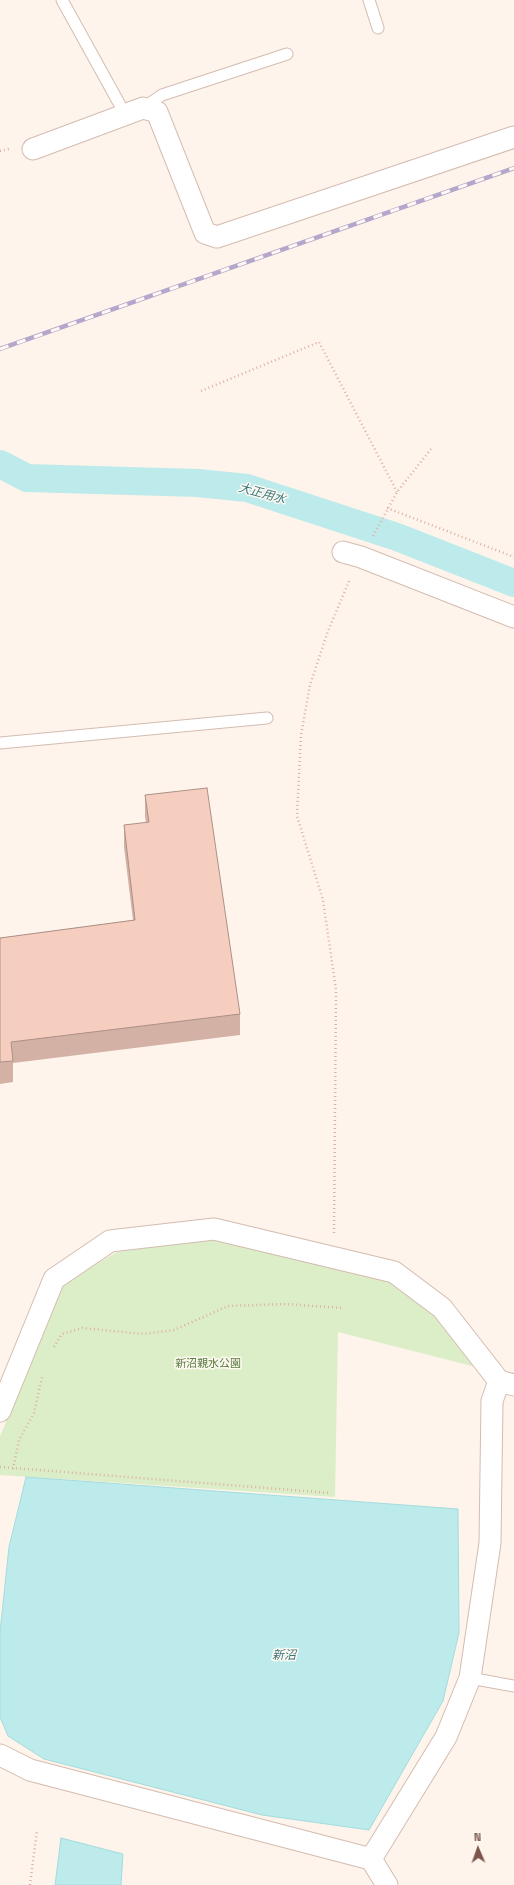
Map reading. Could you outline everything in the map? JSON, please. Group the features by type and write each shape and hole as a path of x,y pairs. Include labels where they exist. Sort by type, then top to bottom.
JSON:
{"street":[{"path":"33,149 134,111 157,112 204,233 217,237 514,138"},
{"path":"357,553 514,617"},
{"path":"0,1411 54,1280 110,1241 214,1229 394,1272 442,1308 507,1383 492,1401 490,1543 470,1678 446,1737 371,1859"},
{"path":"0,1755 30,1770 371,1859 387,1885"}],"lane":[{"path":"62,0 134,111 162,94 287,54"},
{"path":"369,0 378,28"},
{"path":"0,743 266,718"},
{"path":"470,1678 514,1686"}],"path":[{"path":"201,391 319,342 397,492"},
{"path":"333,1257 336,990 323,900 297,816 302,735 310,685 328,631 350,578 357,553 397,492 431,450"},
{"path":"387,508 514,557"},
{"path":"52,1352 62,1334 82,1328 144,1334 174,1330 228,1306 285,1304 342,1308"},
{"path":"13,1469 19,1440 34,1413 43,1370"},
{"path":"0,1467 330,1493"},
{"path":"30,1885 37,1830"}],"green space":[{"name":"新沼親水公園","path":"214,1238 391,1281 436,1313 476,1367 338,1332 335,1497 0,1475 0,1437 60,1285 117,1252"}],"water":[{"name":"新沼","path":"26,1477 458,1509 459,1633 443,1701 369,1830 262,1815 44,1759 8,1736 0,1717 0,1632 9,1547"},
{"path":"61,1838 123,1854 121,1885 55,1885"}],"building":[{"path":"207,788 240,1014 11,1042 13,1061 0,1062 0,938 135,920 124,825 149,822 145,795"}],"waterway":[{"name":"大正用水","path":"0,464 27,478 198,483 247,488 397,537 514,583"}],"railway":[{"path":"0,349 514,168"}]}
